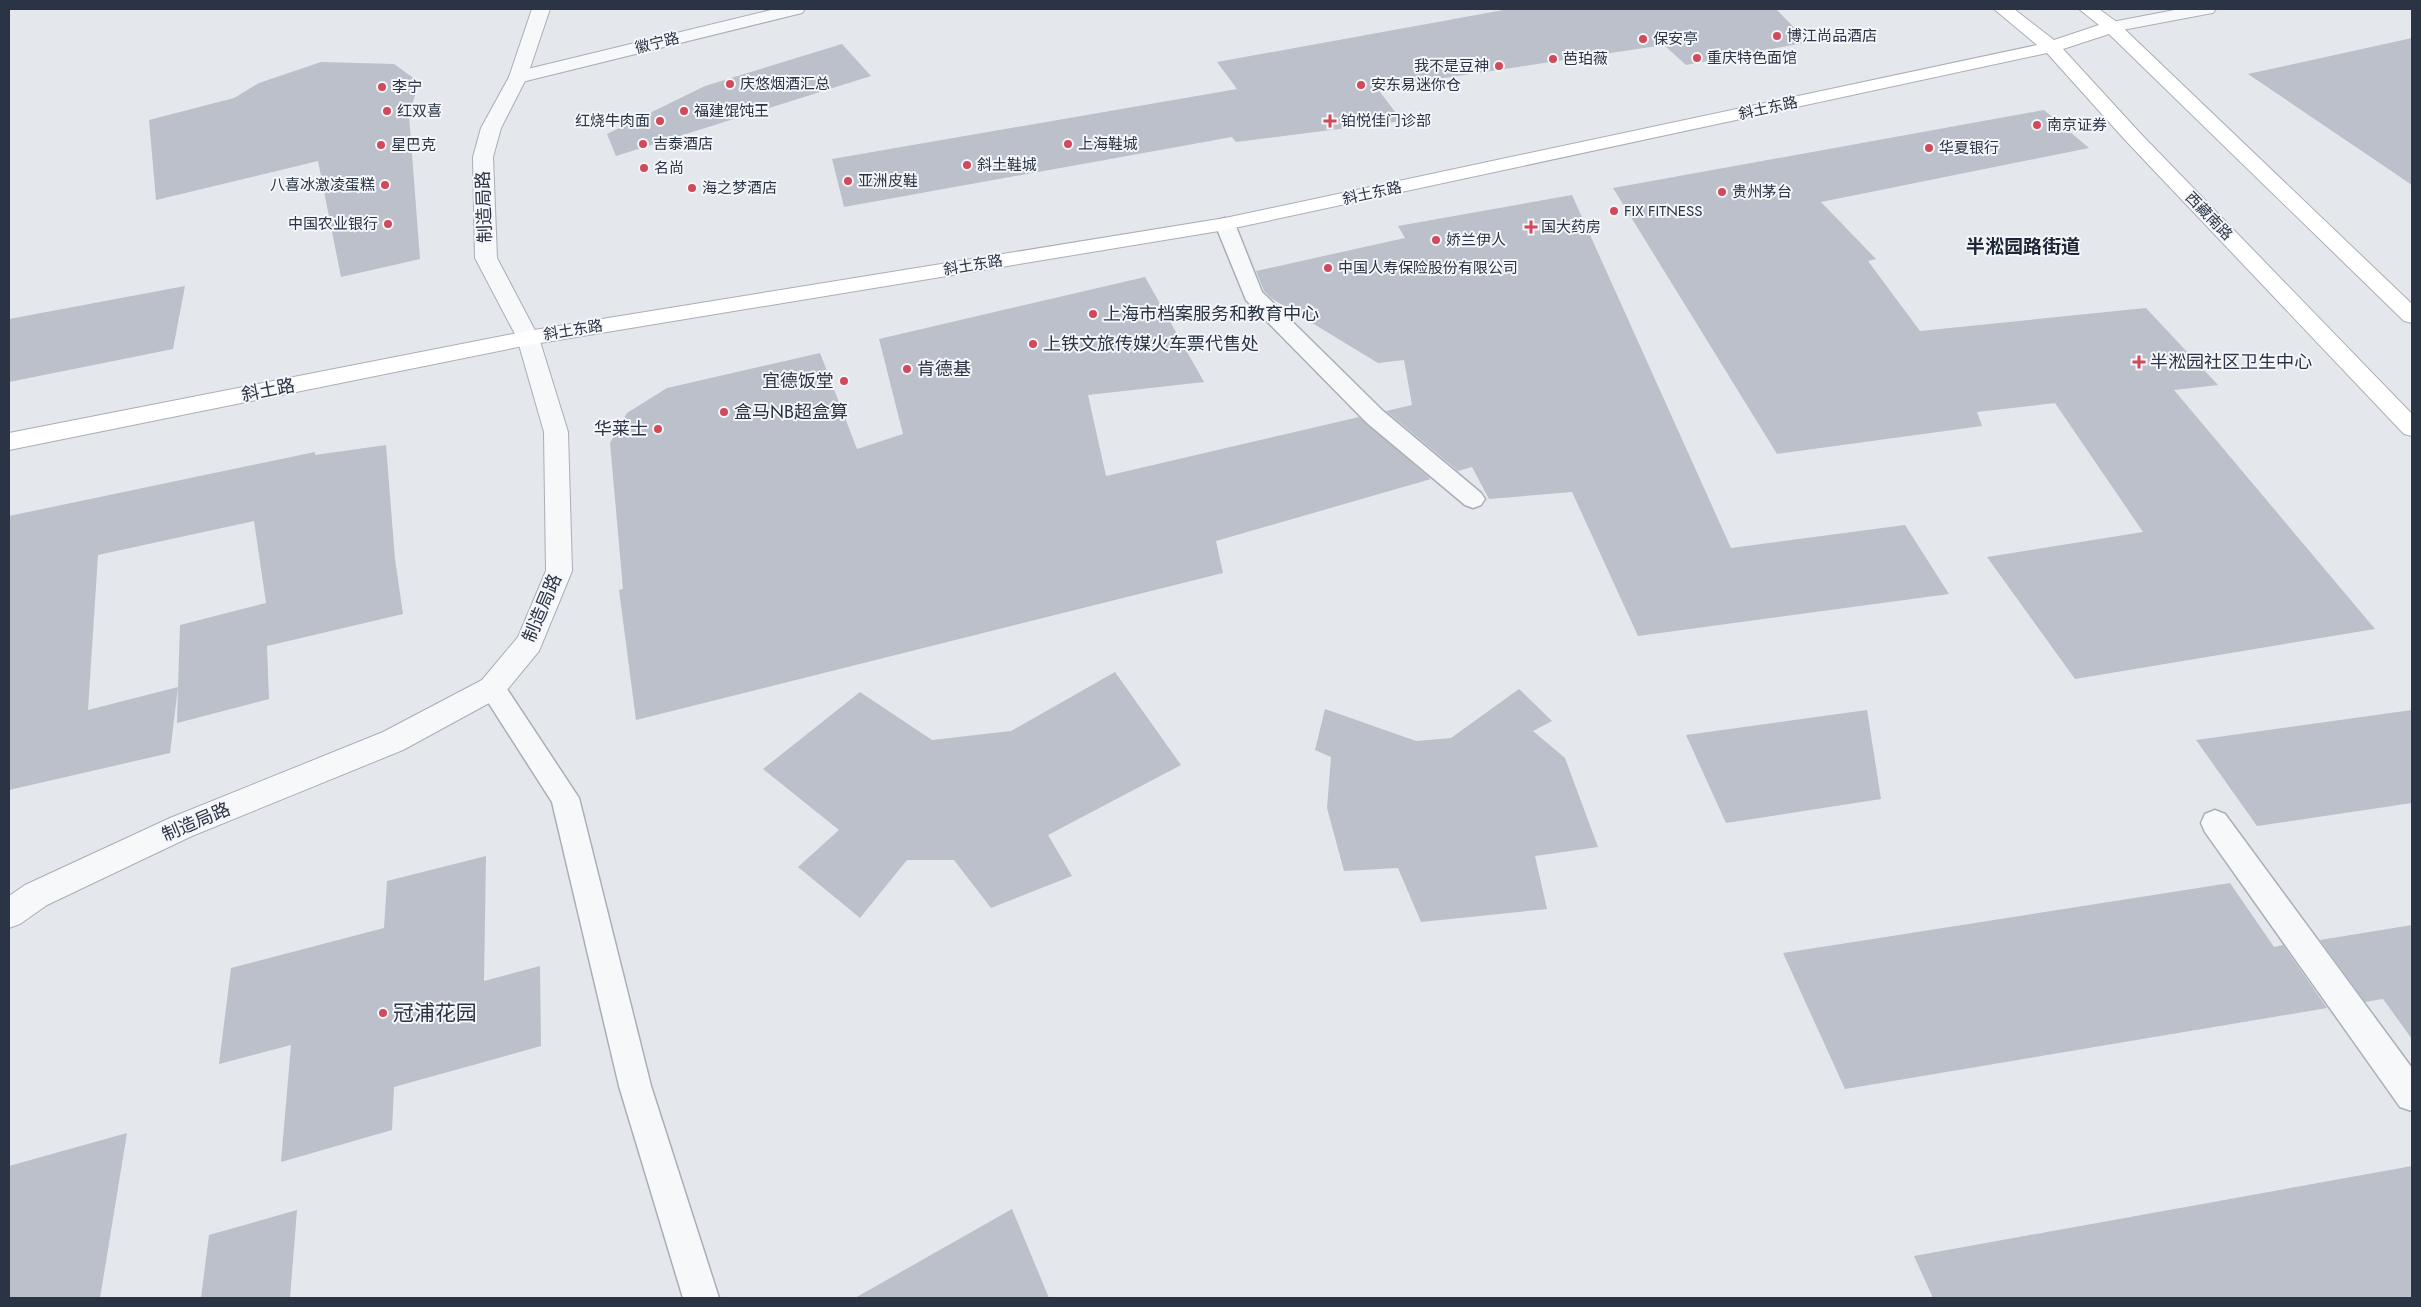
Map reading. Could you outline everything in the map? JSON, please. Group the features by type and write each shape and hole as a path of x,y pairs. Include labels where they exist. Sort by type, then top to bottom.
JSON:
{"main road":[{"name":"西藏南路","path":"2003,9 2051,47 2139,144 2412,428"},
{"path":"2088,9 2112,27 2412,316"},
{"name":"斜土东路","path":"528,338 1225,224 2051,47 2112,27"},
{"name":"斜土路","path":"9,442 528,338"}],"street":[{"name":"制造局路","path":"9,914 36,895 181,827 393,741 492,688 529,643 559,571 556,432 528,338 486,258 483,157 491,128 518,77 541,9"},
{"name":"徽宁路","path":"518,77 796,9"},
{"name":"斜土东路","path":"2112,27 2208,9"}],"lane":[{"path":"1225,224 1253,295 1375,417 1473,500"},
{"path":"492,688 565,798 635,1086 701,1298"},
{"path":"2215,823 2412,1095"}],"building":[{"path":"1509,9 1776,9 1808,42 1686,65 1664,45 1377,88 1402,121 1236,142 1232,137 844,207 832,159 1237,89 1217,62"},
{"path":"2412,38 2412,185 2248,74"},
{"path":"842,44 871,76 616,156 607,134 705,86"},
{"path":"321,62 394,64 419,82 409,115 420,259 341,277 318,161 156,200 149,120 234,98 259,83"},
{"path":"2044,110 2089,148 1821,202 1876,259 1868,261 1920,331 2146,308 2218,385 2174,390 2375,629 2075,679 1987,557 2143,532 2055,403 1977,412 1982,426 1777,454 1613,188"},
{"path":"1572,195 1731,548 1905,525 1949,594 1638,636 1572,492 1489,499 1472,467 1458,471 1386,411 1412,405 1404,360 1378,363 1271,298 1264,291 1256,271 1405,238 1398,226"},
{"path":"1145,277 1204,382 1088,395 1106,476 1359,417 1431,479 1216,541 1223,573 636,720 619,590 623,589 610,443 627,413 667,388 820,353 857,449 903,434 879,339"},
{"path":"185,286 173,349 9,382 9,319"},
{"path":"386,445 395,559 403,614 267,646 269,699 177,723 178,687 170,753 9,790 9,516 315,452 315,455","holes":["254,521 266,603 180,625 178,687 88,710 98,555"]},
{"path":"1115,672 1181,765 1048,835 1072,876 991,908 954,860 907,860 860,918 798,867 839,830 763,769 860,692 932,740 1011,731"},
{"path":"1519,689 1552,721 1533,731 1565,758 1598,847 1535,856 1547,909 1421,922 1398,868 1344,871 1327,808 1331,757 1315,750 1325,709 1416,741 1451,738"},
{"path":"1867,710 1881,799 1726,823 1686,735"},
{"path":"2412,710 2412,803 2257,826 2196,740"},
{"name":"冠浦花园","path":"486,856 484,981 540,966 541,1046 394,1087 392,1130 281,1162 291,1045 219,1064 231,968 384,928 387,881"},
{"path":"2230,883 2274,947 2283,945 2327,1008 1845,1089 1783,953"},
{"path":"2412,925 2412,1039 2383,999 2365,1002 2320,940"},
{"path":"127,1133 100,1298 9,1298 9,1166"},
{"path":"2412,1166 2412,1298 1933,1298 1914,1256"},
{"path":"1012,1209 1049,1298 855,1298"},
{"path":"297,1210 290,1298 201,1298 209,1235"}],"place":[{"name":"博江尚品酒店","path":"1777,36"},
{"name":"保安亭","path":"1643,39"},
{"name":"重庆特色面馆","path":"1697,58"},
{"name":"芭珀薇","path":"1553,59"},
{"name":"我不是豆神","path":"1499,66"},
{"name":"庆悠烟酒汇总","path":"730,84"},
{"name":"安东易迷你仓","path":"1361,85"},
{"name":"李宁","path":"382,87"},
{"name":"红双喜","path":"387,111"},
{"name":"福建馄饨王","path":"684,111"},
{"name":"红烧牛肉面","path":"660,121"},
{"name":"铂悦佳门诊部","path":"1330,121"},
{"name":"南京证券","path":"2037,125"},
{"name":"吉泰酒店","path":"643,144"},
{"name":"上海鞋城","path":"1068,144"},
{"name":"星巴克","path":"381,145"},
{"name":"华夏银行","path":"1929,148"},
{"name":"斜土鞋城","path":"967,165"},
{"name":"名尚","path":"644,168"},
{"name":"亚洲皮鞋","path":"848,181"},
{"name":"八喜冰激凌蛋糕","path":"385,185"},
{"name":"海之梦酒店","path":"692,188"},
{"name":"贵州茅台","path":"1722,192"},
{"name":"FIX FITNESS","path":"1614,211"},
{"name":"中国农业银行","path":"388,224"},
{"name":"国大药房","path":"1531,227"},
{"name":"娇兰伊人","path":"1436,240"},
{"name":"中国人寿保险股份有限公司","path":"1328,268"},
{"name":"上海市档案服务和教育中心","path":"1093,314"},
{"name":"上铁文旅传媒火车票代售处","path":"1033,344"},
{"name":"半淞园社区卫生中心","path":"2139,362"},
{"name":"肯德基","path":"907,369"},
{"name":"宜德饭堂","path":"844,381"},
{"name":"盒马NB超盒算","path":"724,412"},
{"name":"华莱士","path":"658,429"},
{"name":"冠浦花园","path":"383,1013"}],"district":[{"name":"半淞园路街道","path":"2023,246"}]}
